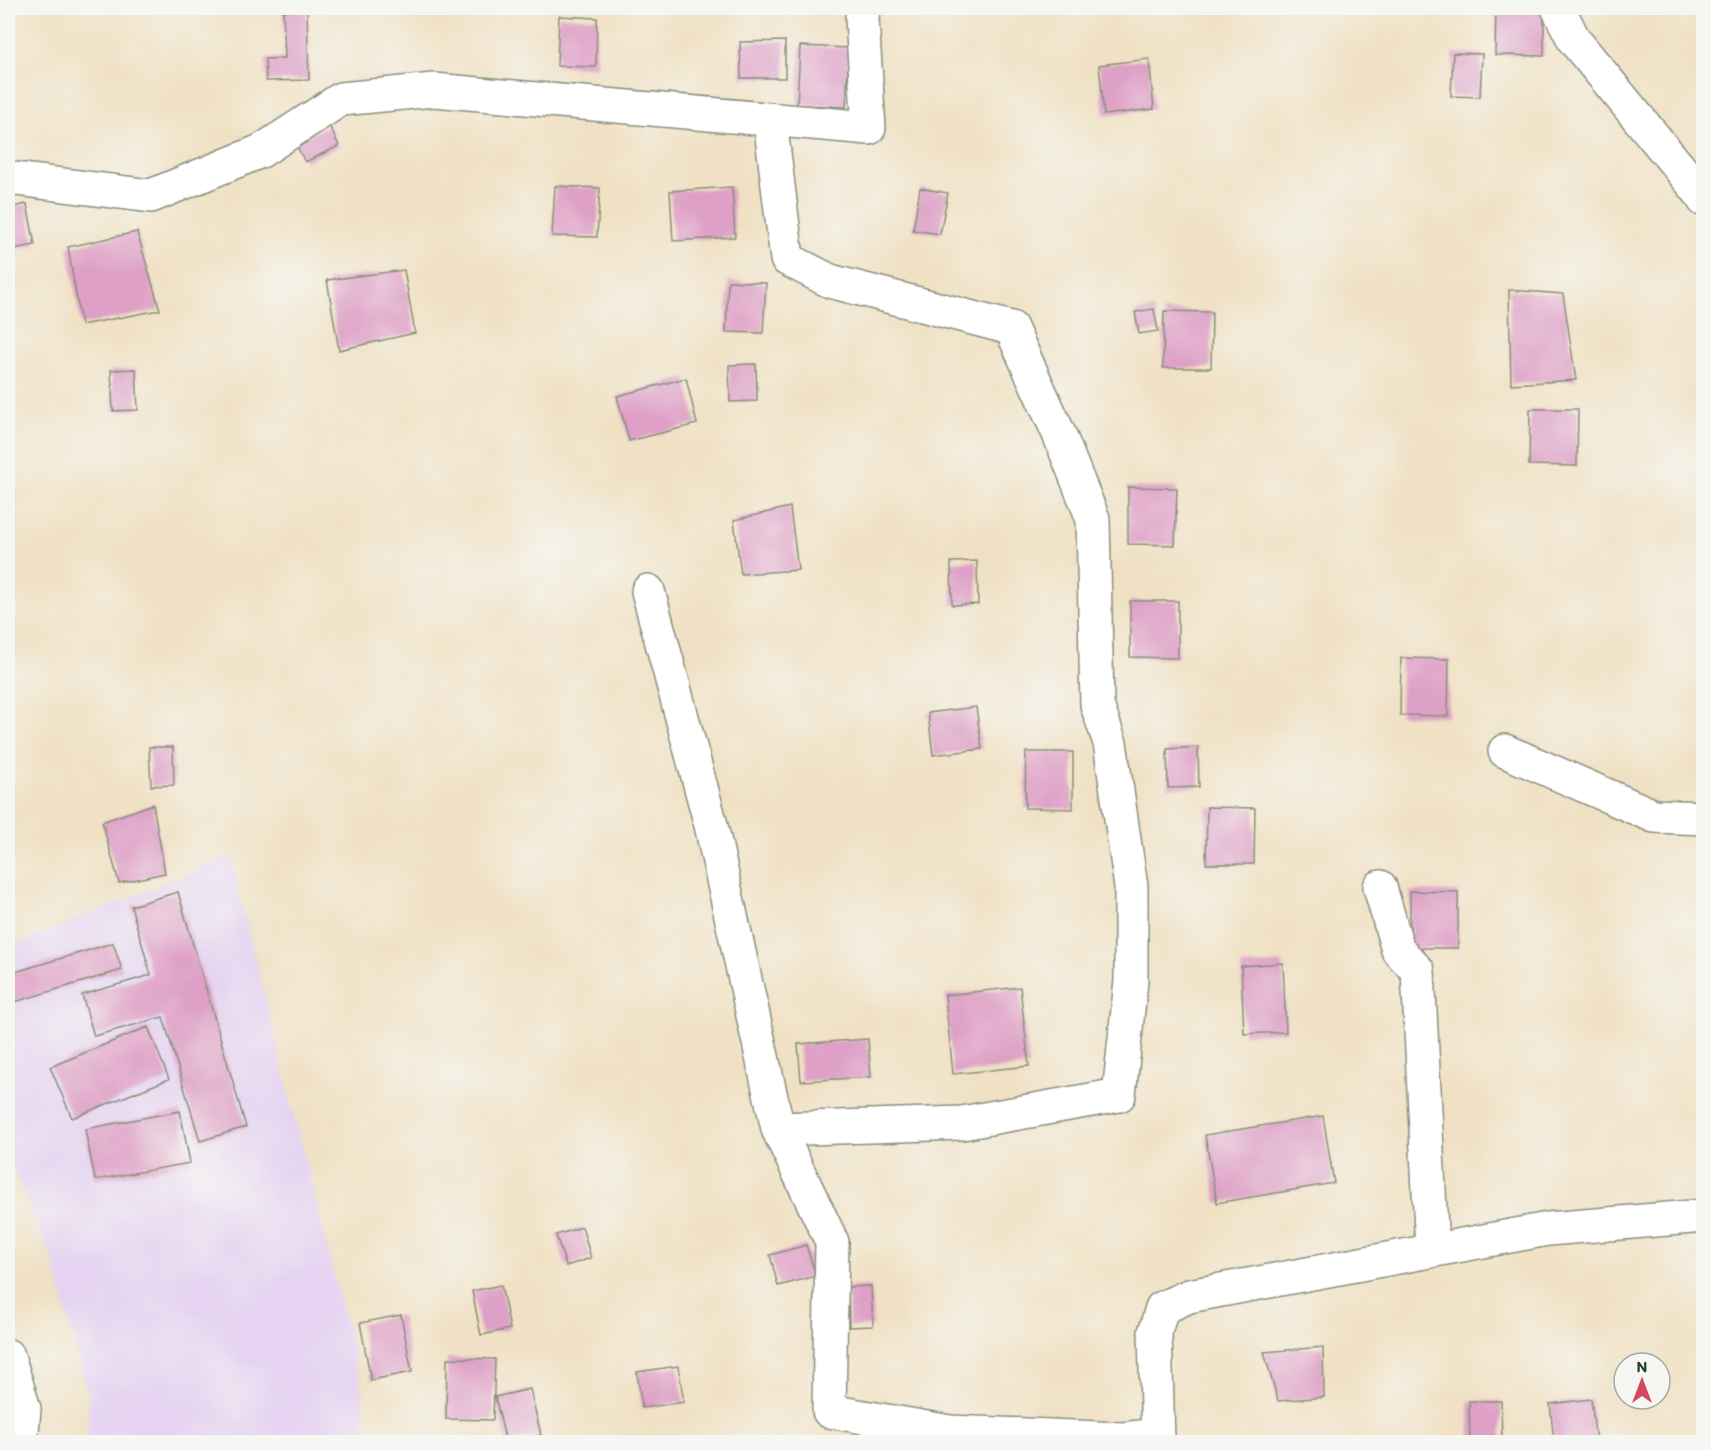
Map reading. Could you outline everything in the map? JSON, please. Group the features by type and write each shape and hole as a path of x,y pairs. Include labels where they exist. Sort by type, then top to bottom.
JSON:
{"street":[{"path":"8,178 151,196 261,151 341,99 434,90 869,128 863,8"},
{"path":"1558,8 1574,40 1704,200"},
{"path":"770,120 787,258 830,281 1011,328 1059,434 1093,519 1097,705 1110,743 1131,887 1131,981 1119,1095 962,1123 778,1130"},
{"path":"648,591 711,825 778,1130 832,1242 829,1411 950,1432 1158,1439 1155,1332 1162,1308 1189,1296 1548,1228 1704,1216"},
{"path":"1505,751 1654,816 1704,818"},
{"path":"1380,887 1398,950 1418,971 1432,1250"},
{"path":"8,1356 24,1409 21,1443"}],"shaded area":[{"path":"230,856 363,1392 365,1442 88,1442 88,1396 54,1264 8,1157 8,948"}],"building":[{"path":"1496,8 1544,8 1544,56 1495,55"},
{"path":"307,10 309,80 266,81 265,59 285,58 283,11"},
{"path":"559,16 597,18 596,67 557,66"},
{"path":"785,41 785,78 741,78 740,42"},
{"path":"800,46 849,48 846,107 797,105"},
{"path":"1453,53 1482,54 1480,97 1451,96"},
{"path":"1149,59 1154,109 1104,115 1099,65"},
{"path":"329,125 339,146 305,162 295,142"},
{"path":"555,186 600,188 597,237 552,236"},
{"path":"732,187 735,237 673,241 670,191"},
{"path":"920,188 948,193 940,234 913,230"},
{"path":"27,204 35,245 8,250 8,208"},
{"path":"137,232 160,310 81,325 68,247"},
{"path":"404,270 415,333 339,350 327,280"},
{"path":"728,281 766,283 763,333 726,332"},
{"path":"1509,290 1563,294 1576,380 1511,384"},
{"path":"1154,309 1158,331 1139,334 1135,312"},
{"path":"1164,311 1212,312 1211,368 1163,368"},
{"path":"756,364 757,401 730,402 729,365"},
{"path":"136,369 138,410 113,411 111,370"},
{"path":"686,378 697,424 629,441 617,396"},
{"path":"1530,409 1578,409 1577,466 1529,465"},
{"path":"1128,487 1177,488 1175,545 1128,544"},
{"path":"790,507 798,570 741,574 734,520"},
{"path":"977,561 978,604 952,605 951,562"},
{"path":"1130,601 1178,601 1178,658 1130,657"},
{"path":"1401,658 1449,659 1448,716 1400,715"},
{"path":"976,707 982,749 933,755 928,713"},
{"path":"149,747 173,747 174,785 151,786"},
{"path":"1198,747 1199,787 1168,788 1167,749"},
{"path":"1026,752 1073,752 1073,809 1025,808"},
{"path":"153,804 165,873 119,883 102,822"},
{"path":"1207,807 1255,808 1254,864 1206,864"},
{"path":"1410,891 1458,892 1458,948 1410,948"},
{"path":"178,892 246,1127 200,1141 163,1017 94,1036 82,995 151,975 131,906"},
{"path":"113,943 122,970 8,1004 8,974"},
{"path":"1283,963 1286,1032 1244,1034 1241,966"},
{"path":"1020,987 1029,1066 953,1074 945,995"},
{"path":"148,1027 169,1079 72,1118 50,1067"},
{"path":"868,1039 871,1077 801,1081 798,1044"},
{"path":"180,1111 190,1163 95,1180 85,1129"},
{"path":"1323,1116 1334,1183 1217,1203 1205,1135"},
{"path":"582,1227 591,1258 566,1266 556,1235"},
{"path":"806,1245 816,1276 778,1286 770,1255"},
{"path":"501,1285 510,1329 481,1335 472,1291"},
{"path":"871,1286 873,1326 849,1327 848,1287"},
{"path":"401,1315 412,1372 371,1380 360,1323"},
{"path":"1323,1347 1324,1397 1278,1401 1264,1352"},
{"path":"447,1358 495,1359 493,1420 446,1419"},
{"path":"678,1366 684,1402 642,1408 637,1372"},
{"path":"530,1389 541,1435 506,1442 495,1397"},
{"path":"1591,1399 1596,1442 1554,1442 1550,1404"},
{"path":"1469,1401 1501,1401 1502,1439 1470,1440"}]}
